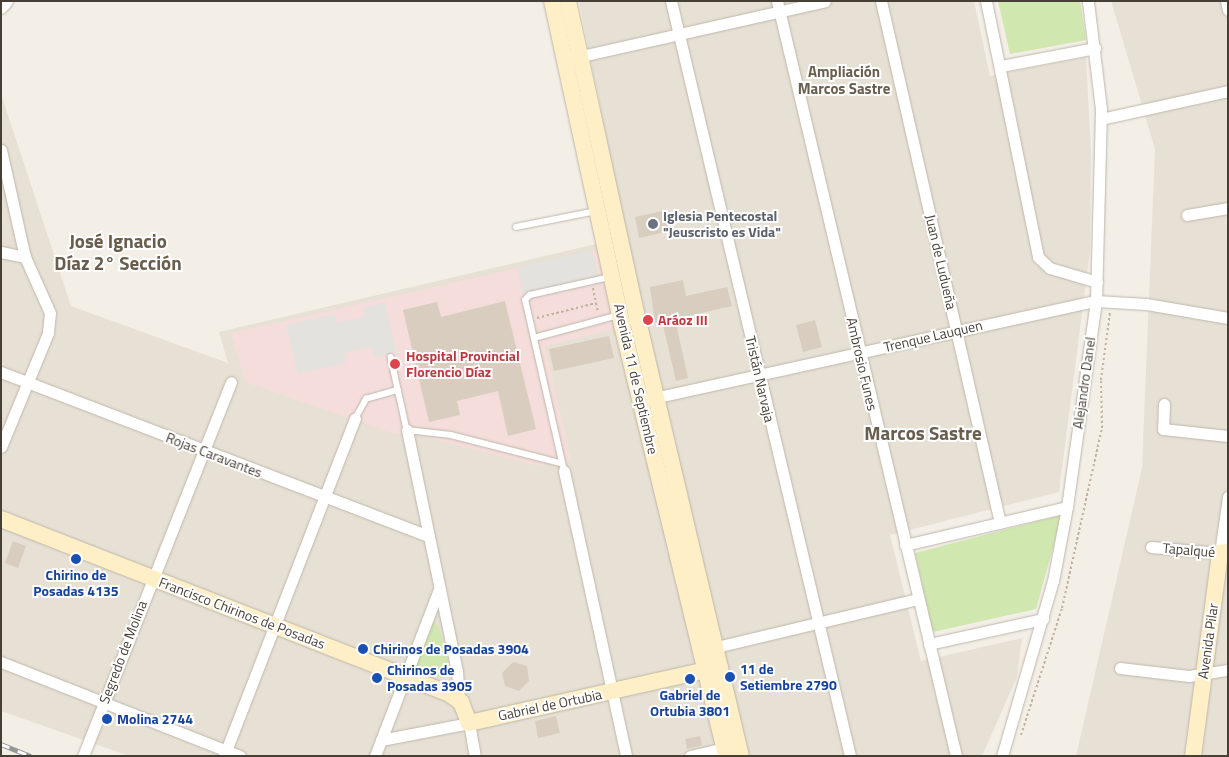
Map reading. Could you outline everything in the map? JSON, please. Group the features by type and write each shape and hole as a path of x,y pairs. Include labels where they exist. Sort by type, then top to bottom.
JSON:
{"main road":[{"name":"Avenida 11 de Septiembre","path":"552,1 572,58 606,209 620,275 620,314 641,401 709,649"},
{"name":"Avenida 11 de Septiembre","path":"568,1 572,58"},
{"name":"Avenida 11 de Septiembre","path":"620,275 636,310 657,397 713,669 725,752"},
{"name":"Francisco Chirinos de Posadas","path":"1,519 460,700"},
{"name":"Avenida Pilar","path":"1193,756 1224,553"},
{"name":"Avenida 11 de Septiembre","path":"713,669 741,756"},
{"name":"Gabriel de Ortubia","path":"469,723 713,669"},
{"path":"460,700 469,723"}],"street":[{"path":"1,8 7,1"},
{"name":"Tristán Narvaja","path":"671,1 850,756"},
{"path":"572,58 679,34 778,6 826,1"},
{"name":"Juan de Ludueña","path":"881,1 1000,523"},
{"path":"986,1 1001,66 1038,257 1050,268 1096,282"},
{"name":"Alejandro Danel","path":"1002,756 1043,619 1068,507 1096,300 1101,119 1095,48 1088,1"},
{"path":"1226,1 1228,10"},
{"name":"Ambrosio Funes","path":"778,6 956,756"},
{"path":"1001,66 1095,48"},
{"path":"1101,119 1228,91"},
{"path":"1,150 25,257 47,304 50,324 1,447"},
{"path":"1187,215 1228,208"},
{"path":"1,252 25,257"},
{"name":"Trenque Lauquen","path":"641,401 1096,300 1146,304 1228,318"},
{"name":"Rojas Caravantes","path":"1,372 428,536"},
{"name":"Segredo de Molina","path":"83,756 230,382"},
{"path":"1164,404 1163,429 1228,436"},
{"path":"225,753 355,418"},
{"path":"406,430 458,671 460,700"},
{"path":"562,467 626,756"},
{"name":"Avenida Pilar","path":"1224,553 1228,496"},
{"path":"905,545 1068,507"},
{"name":"Tapalqué","path":"1150,547 1224,553"},
{"path":"375,756 439,589"},
{"path":"709,649 918,599"},
{"path":"929,644 1043,619"},
{"path":"1,662 104,702 225,753 240,756"},
{"path":"1120,668 1189,676 1228,670"},
{"path":"469,723 476,756"},
{"name":"Gabriel de Ortubia","path":"381,740 469,723"},
{"path":"690,756 725,752"}],"lane":[{"path":"516,228 606,209"},
{"path":"391,357 406,430 451,435 562,467 530,320 527,296 620,275"},
{"path":"534,338 636,310"},
{"path":"355,418 366,399 398,390"}],"path":[{"path":"592,282 600,320"},
{"path":"530,320 596,303"}],"shaded area":[{"path":"579,1 974,1 990,76 1086,57 1091,153 1090,251 1059,492 890,535 921,661 1022,638 1017,677 982,756 129,756 1,711 1,94 71,306 228,363 219,332 626,237"},
{"path":"1111,1 1228,1 1228,756 1076,756 1142,468 1155,149"},
{"name":"Hospital Provincial Florencio Díaz","path":"598,250 615,329 545,346 571,460 539,466 425,437 392,433 245,382 231,333"},
{"path":"592,251 598,277 523,294 517,268"},
{"path":"385,303 396,352 374,357 372,347 344,353 346,363 298,374 286,325 335,314 337,323 365,316 363,308"}],"green space":[{"path":"998,1 1080,1 1086,40 1010,54"},
{"path":"1062,515 1036,609 933,632 915,553"},
{"path":"433,622 439,627 448,663 447,672 442,678 421,671 416,665"}],"building":[{"name":"Iglesia Pentecostal \"Jeuscristo es Vida\"","path":"667,210 671,231 639,238 635,217"},
{"path":"683,280 686,296 727,287 732,306 675,319 688,378 676,381 662,321 655,323 650,287"},
{"path":"505,301 536,429 508,436 498,391 457,401 460,415 429,422 403,310 437,302 441,317"},
{"path":"815,320 822,347 803,352 796,325"},
{"path":"609,336 614,358 554,371 549,349"},
{"path":"13,541 26,546 18,568 5,563"},
{"path":"513,662 527,666 529,681 519,691 505,686 502,673"},
{"path":"556,716 560,733 538,738 535,721"},
{"path":"700,736 702,745 687,749 685,739"}],"railway":[{"path":"1,744 31,756"}],"place":[{"name":"Iglesia Pentecostal \"Jeuscristo es Vida\"","path":"653,224"},
{"name":"Aráoz III","path":"648,320"},
{"name":"Hospital Provincial Florencio Díaz","path":"395,364"},
{"name":"Chirino de Posadas 4135","path":"76,559"},
{"name":"Chirinos de Posadas 3904","path":"363,649"},
{"name":"11 de Setiembre 2790","path":"730,677"},
{"name":"Chirinos de Posadas 3905","path":"377,678"},
{"name":"Gabriel de Ortubia 3801","path":"690,679"},
{"name":"Molina 2744","path":"107,719"}],"district":[{"name":"Ampliación Marcos Sastre","path":"844,80"},
{"name":"José Ignacio Díaz 2° Sección","path":"118,252"},
{"name":"Marcos Sastre","path":"923,433"}]}
